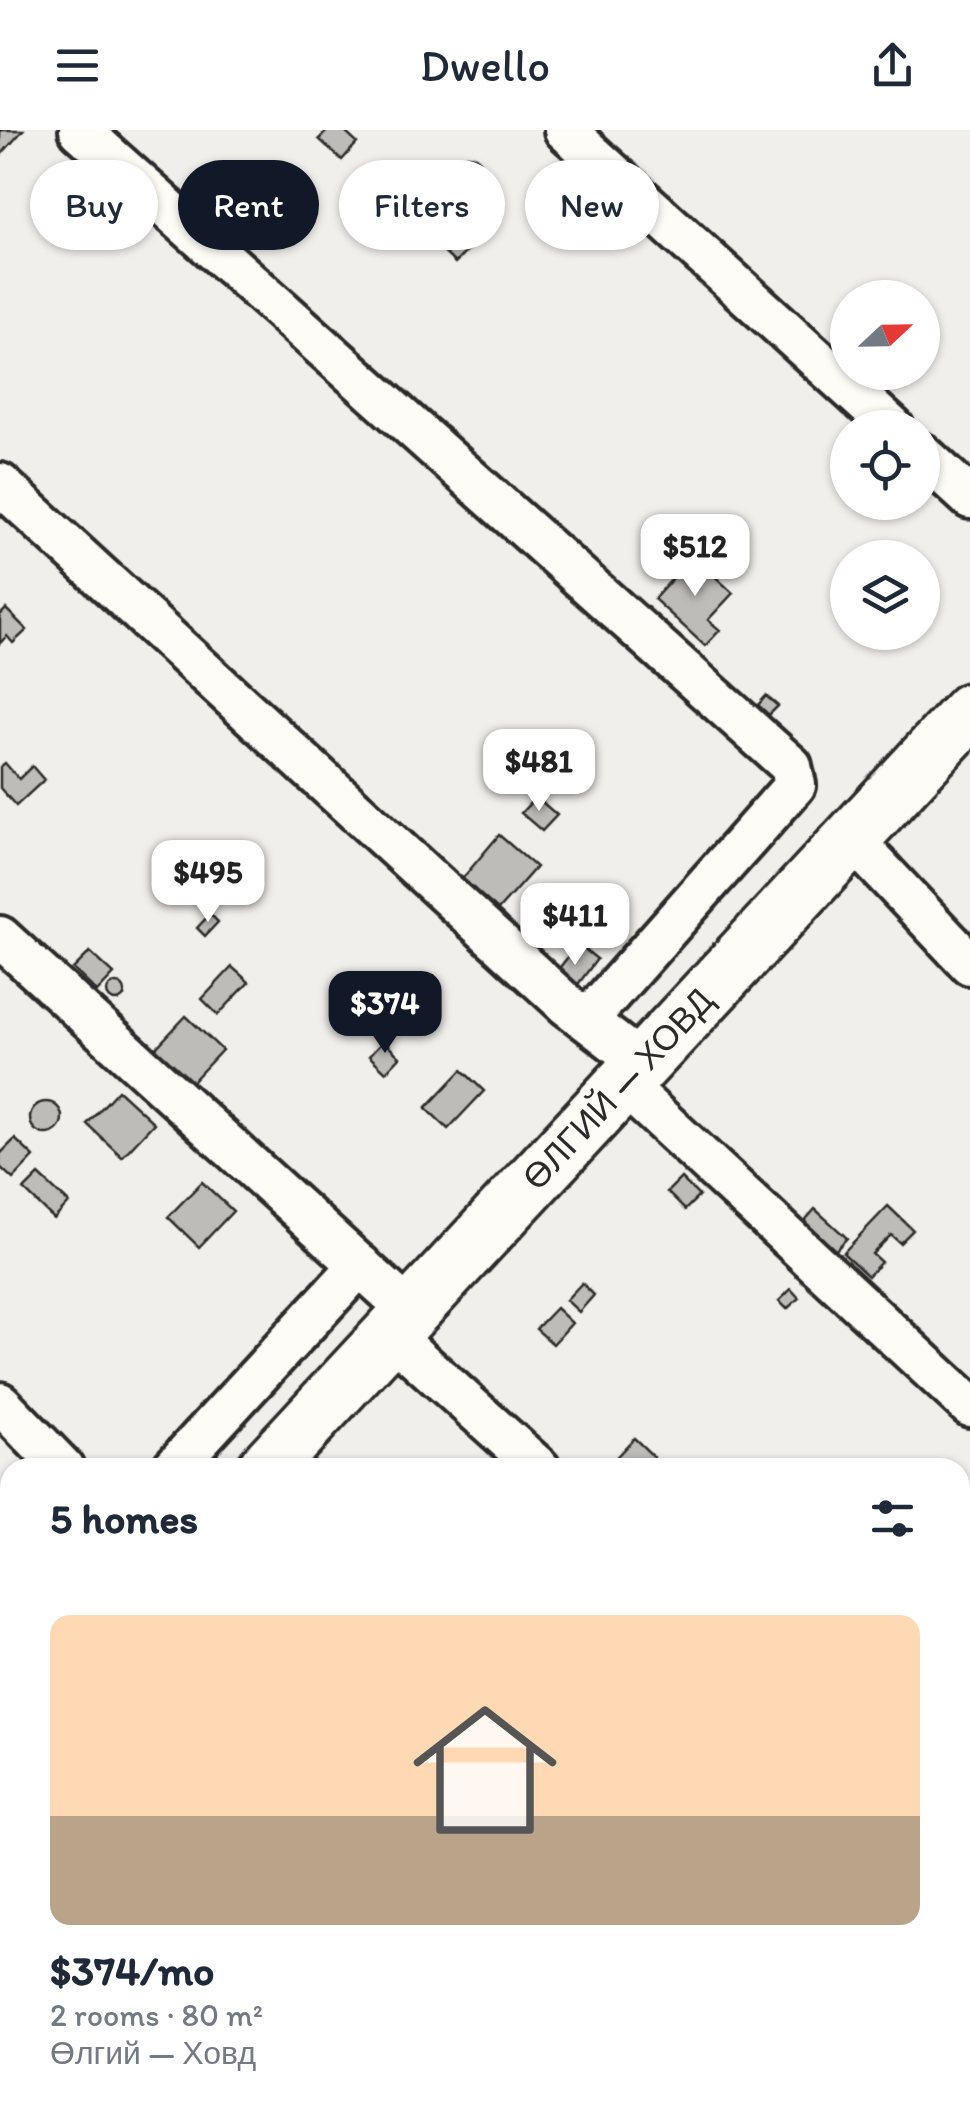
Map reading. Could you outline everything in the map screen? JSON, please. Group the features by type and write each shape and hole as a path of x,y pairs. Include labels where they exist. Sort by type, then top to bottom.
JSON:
{"highway":[{"name":"ӨЛГИЙ — ХОВД","path":"275,1458 970,710"}],"street":[{"path":"80,130 791,766 796,785 586,1020"},
{"path":"566,130 873,410"},
{"path":"940,470 970,498"},
{"path":"0,484 586,1020 633,1073 970,1406"},
{"path":"852,838 970,964"},
{"path":"0,937 360,1265 400,1323 528,1458"},
{"path":"182,1458 360,1265"},
{"path":"0,1403 53,1458"}],"building":[{"path":"0,130 23,130 0,156"},
{"path":"328,130 343,130 357,143 342,160 319,139"},
{"path":"460,156 479,160 455,160"},
{"path":"441,250 468,250 455,263"},
{"path":"693,556 733,593 708,620 720,630 705,646 654,599"},
{"path":"6,609 27,630 13,643 7,636 0,643 0,615"},
{"path":"766,696 778,706 769,715 758,705"},
{"path":"548,748 576,772 560,791 532,767"},
{"path":"5,763 19,779 32,766 44,780 16,806 0,788 0,767"},
{"path":"536,797 557,815 542,831 521,813"},
{"path":"499,835 536,867 498,910 462,879"},
{"path":"210,914 218,922 205,936 197,928"},
{"path":"578,944 597,959 573,991 553,976"},
{"path":"90,952 114,974 97,992 73,969"},
{"path":"232,967 249,982 218,1015 202,999"},
{"path":"116,983 123,985 123,999 116,1001 109,999 107,992 109,985"},
{"path":"186,1016 222,1050 191,1083 155,1049"},
{"path":"383,1041 400,1057 386,1072 369,1056"},
{"path":"462,1070 484,1091 448,1129 426,1108"},
{"path":"118,1090 154,1123 122,1157 87,1124"},
{"path":"46,1102 57,1107 62,1118 57,1129 46,1134 35,1129 30,1118 35,1107"},
{"path":"15,1139 34,1157 13,1179 0,1167 0,1154"},
{"path":"39,1175 69,1203 54,1219 24,1190"},
{"path":"681,1178 699,1196 685,1210 667,1192"},
{"path":"202,1182 233,1211 199,1247 168,1217"},
{"path":"888,1206 913,1230 900,1243 891,1235 872,1254 881,1262 868,1276 843,1253"},
{"path":"815,1209 847,1238 833,1253 802,1224"},
{"path":"582,1283 594,1295 579,1312 566,1300"},
{"path":"791,1289 799,1298 787,1309 779,1301"},
{"path":"556,1308 572,1323 553,1344 536,1329"},
{"path":"634,1438 654,1457 653,1458 616,1458"}]}
